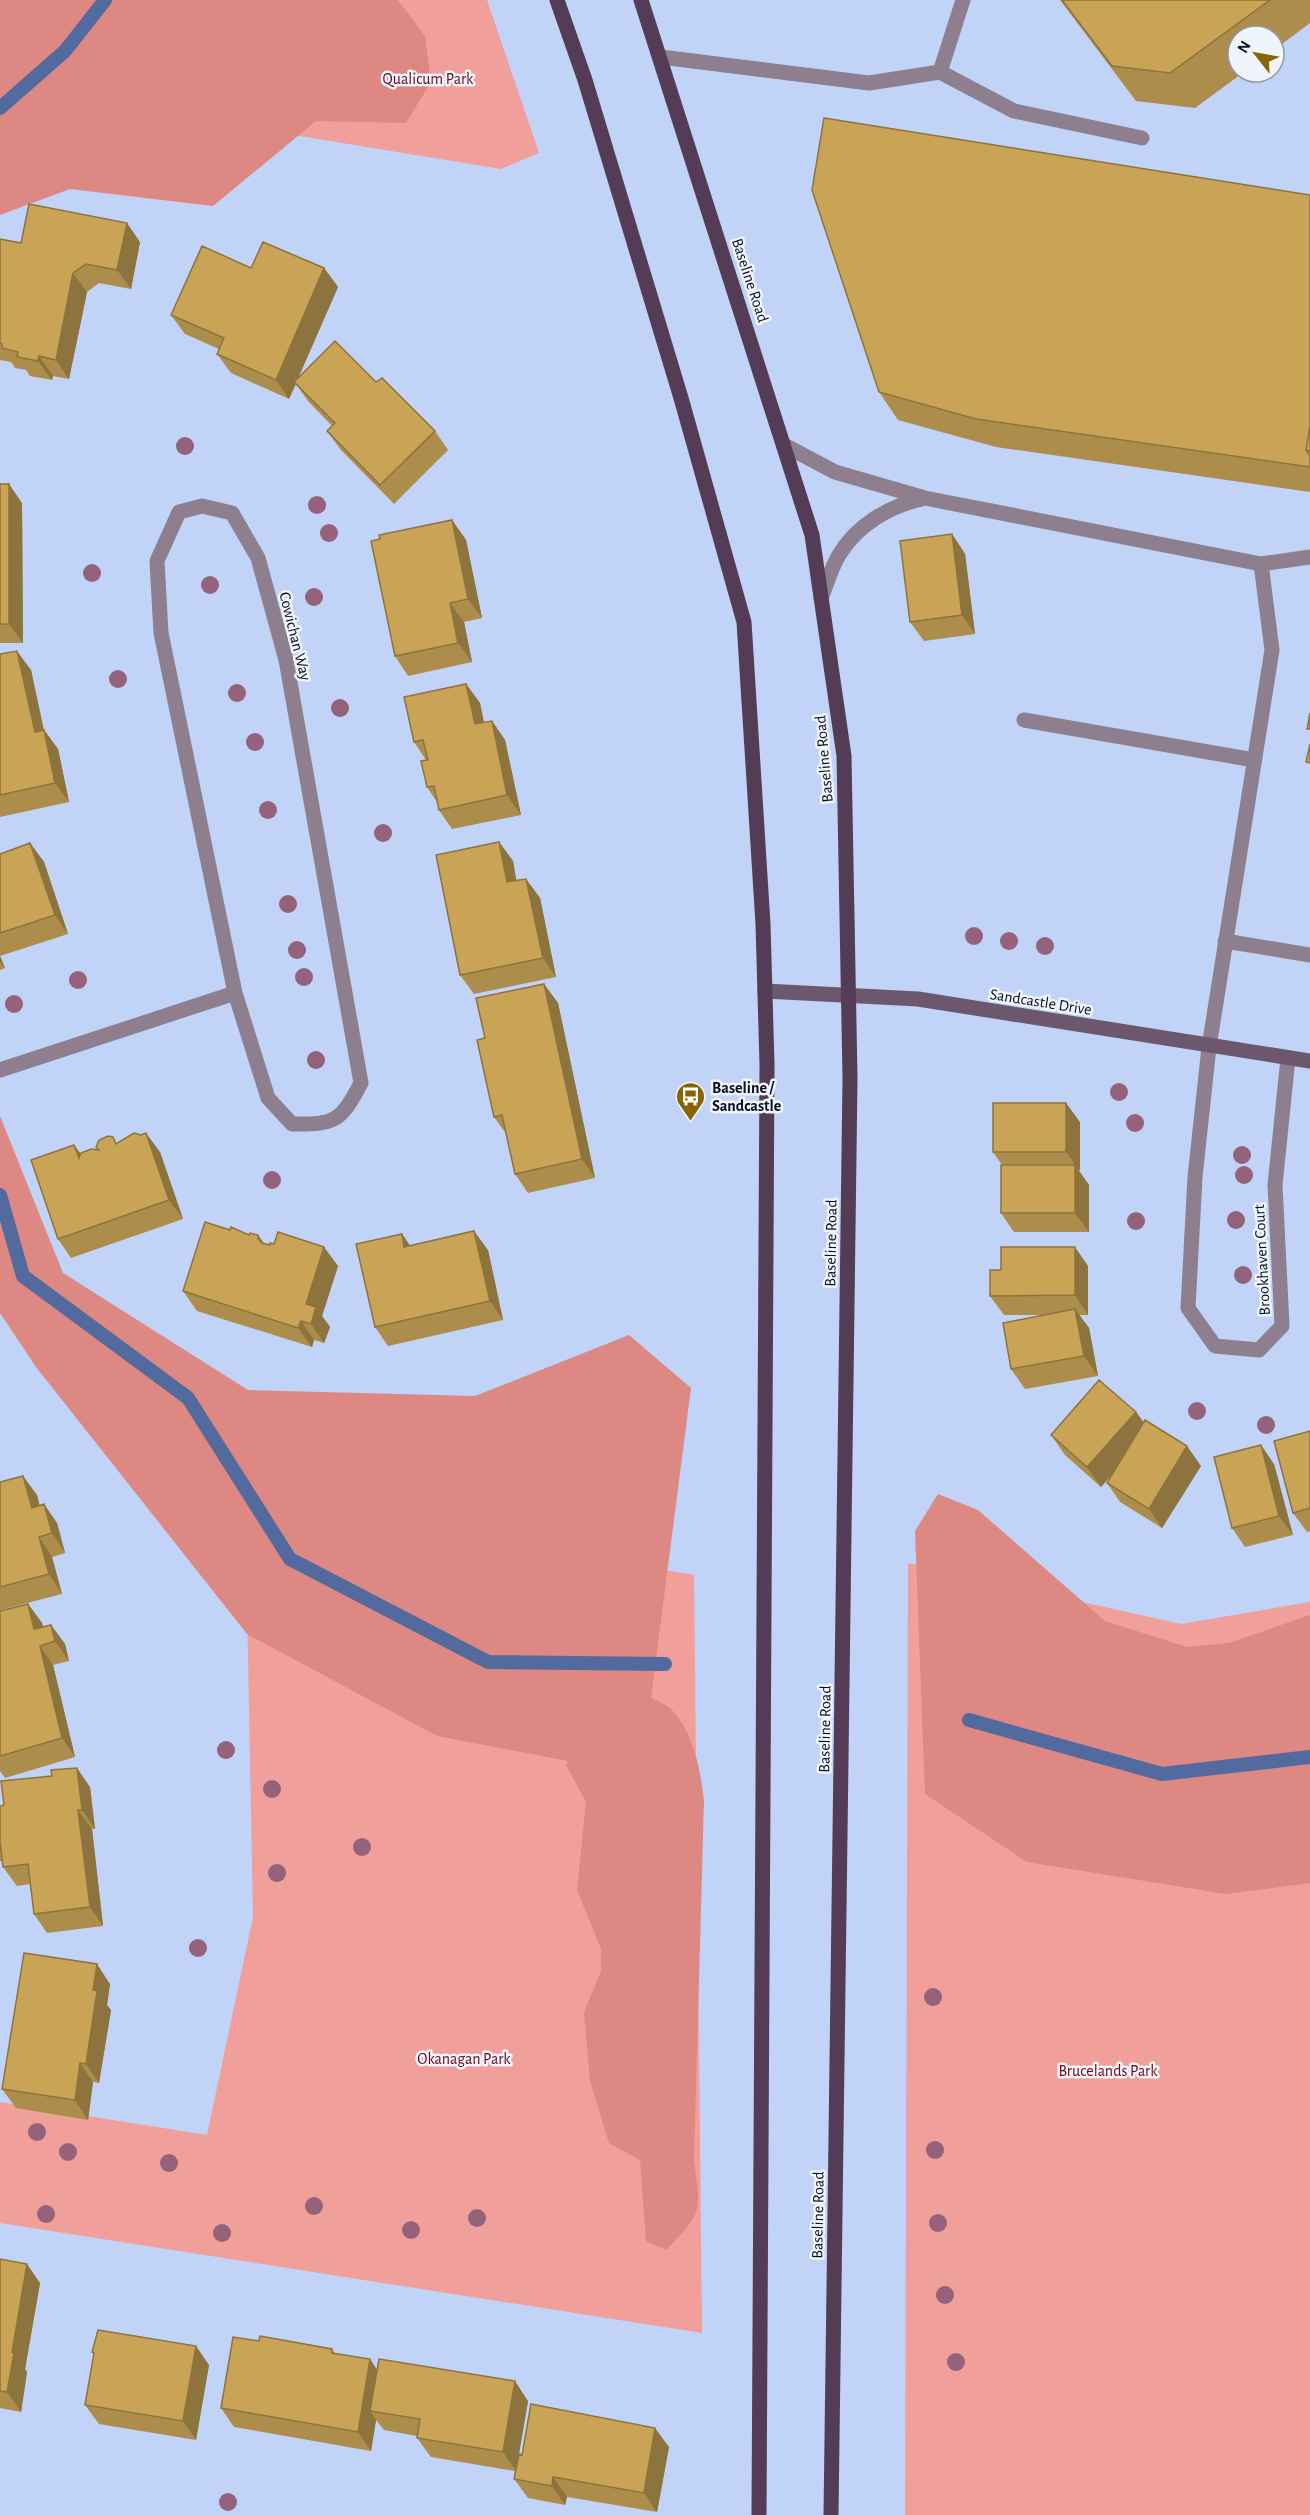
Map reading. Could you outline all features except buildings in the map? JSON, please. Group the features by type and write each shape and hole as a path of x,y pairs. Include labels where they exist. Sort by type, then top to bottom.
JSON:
{"main road":[{"path":"557,0 585,80 681,398 744,622 764,924 767,1077 759,2515"},
{"name":"Baseline Road","path":"641,0 662,57 812,535 844,756 850,995 831,2515"}],"street":[{"path":"940,72 963,0"},
{"path":"662,57 869,83 940,72 1014,111 1142,138"},
{"path":"784,445 835,472 925,498 1261,564 1310,557"},
{"path":"821,598 839,555 872,519 903,503 925,498"},
{"name":"Cowichan Way","path":"202,506 232,513 258,558 286,660 361,1083 347,1110 325,1125 292,1124 268,1098 235,993 162,633 158,582 157,561 179,512 202,506"},
{"path":"1209,1047 1272,650 1261,564"},
{"path":"1024,720 1254,760"},
{"path":"1226,941 1310,955"},
{"name":"Sandcastle Drive","path":"765,990 918,999 1209,1047 1310,1061"},
{"path":"0,1070 235,993"},
{"name":"Brookhaven Court","path":"1209,1047 1196,1177 1188,1308 1215,1346 1259,1350 1282,1326 1275,1185 1288,1058"}],"green space":[{"name":"Qualicum Park","path":"0,0 487,0 539,153 501,169 0,87"},
{"name":"Qualicum Park","path":"0,0 398,0 425,36 431,82 406,123 316,121 213,206 70,189 0,215"},
{"path":"0,1116 63,1273 248,1390 475,1396 629,1335 691,1388 651,1698 671,1709 685,1729 695,1752 704,1800 694,2160 698,2202 693,2219 666,2250 646,2241 640,2160 609,2143 590,2081 584,2012 601,1971 601,1949 577,1890 586,1802 566,1765 568,1761 437,1736 247,1634 36,1367 0,1313"},
{"path":"938,1494 978,1510 1105,1621 1187,1647 1229,1643 1310,1615 1310,1883 1226,1894 1027,1862 925,1794 915,1531"},
{"name":"Okanagan Park","path":"245,1501 694,1575 702,2333 0,2223 0,2102 207,2135 253,1917"},
{"name":"Brucelands Park","path":"908,1563 1181,1624 1310,1602 1310,2515 905,2515"}],"waterway":[{"path":"0,108 65,51 105,0"},
{"path":"0,1195 23,1276 188,1398 290,1559 488,1662 665,1664"},
{"path":"969,1720 1162,1774 1310,1757"}],"place":[{"name":"Baseline / Sandcastle","path":"691,1122"}]}
